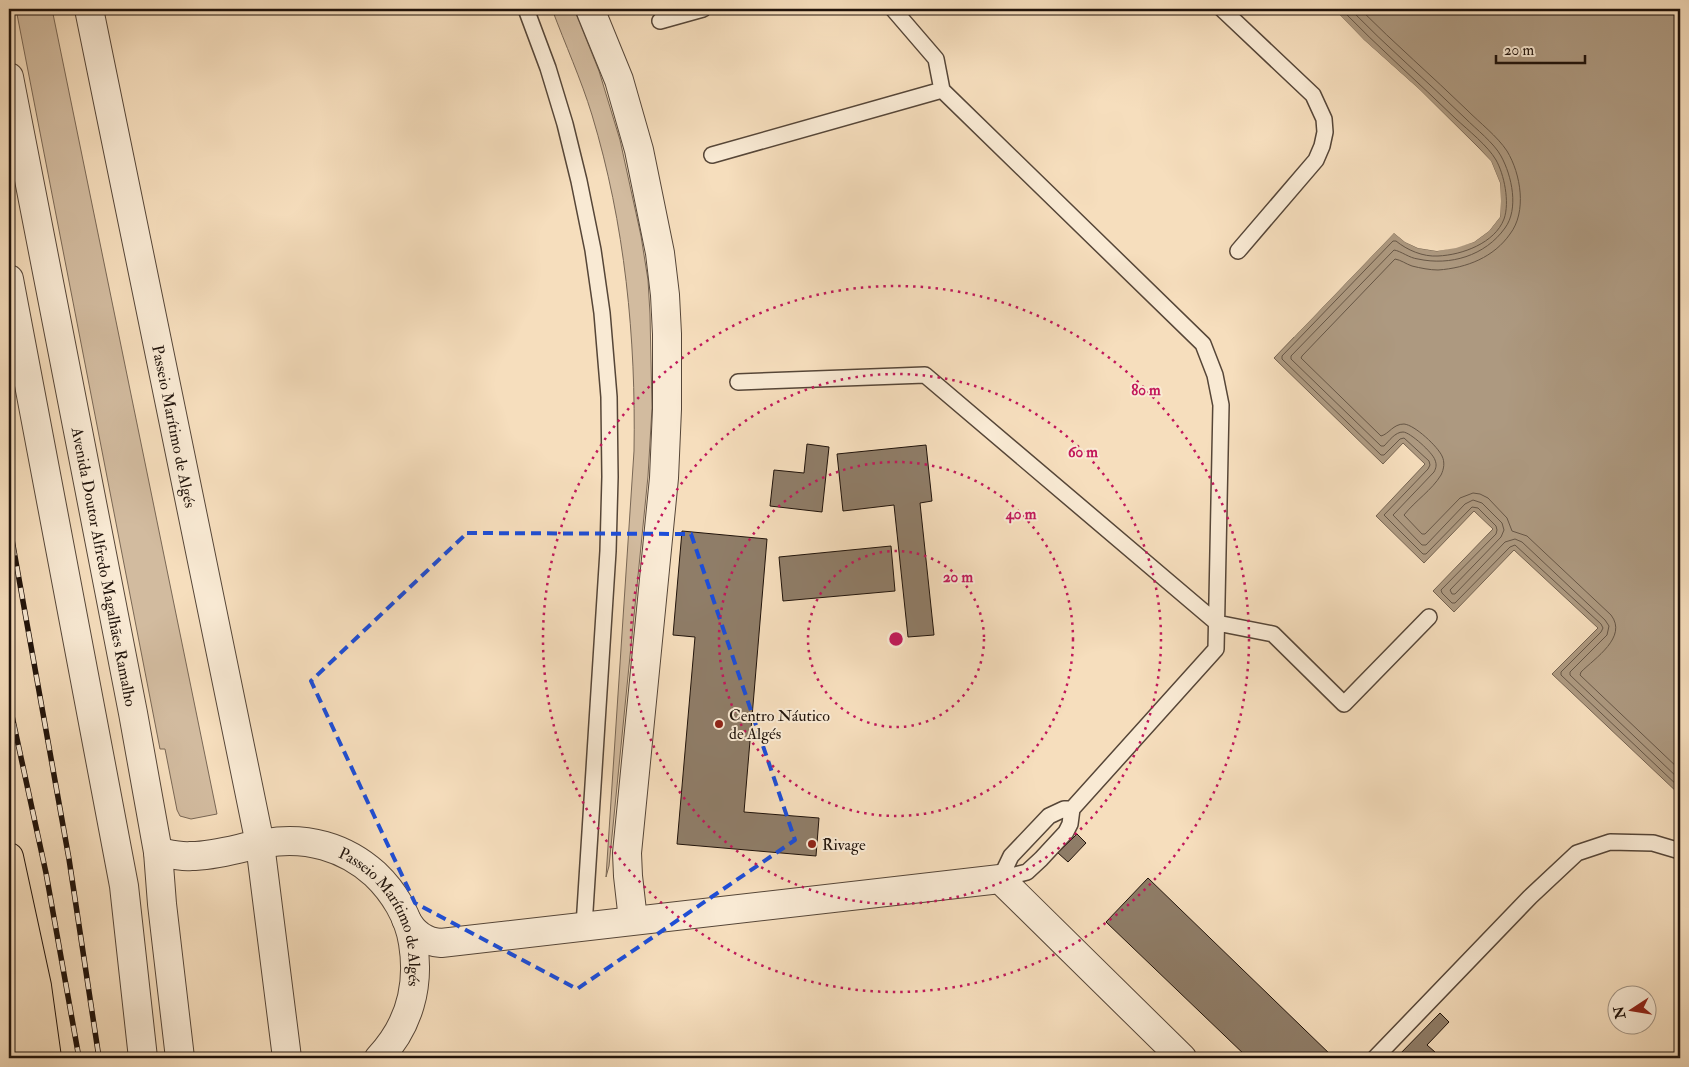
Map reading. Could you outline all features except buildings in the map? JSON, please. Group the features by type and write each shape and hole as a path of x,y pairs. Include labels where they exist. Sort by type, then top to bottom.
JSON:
{"main road":[{"path":"9,857 37,986 47,1058"},
{"path":"9,959 25,1058"}],"street":[{"name":"Passeio Marítimo de Algés","path":"89,9 260,844 287,1058"},
{"path":"590,9 619,80 636,136 657,233 665,304 667,409 665,462 627,853 632,920"},
{"name":"Avenida Doutor Alfredo Magalhães Ramalho","path":"9,77 158,852 180,1058"},
{"path":"9,279 122,876 143,1058"},
{"name":"Passeio Marítimo de Algés","path":"158,852 179,856 196,856 225,853 278,841 302,841 323,845 343,852 361,863 384,884 397,901 406,919 413,939 416,972 414,991 405,1022 395,1039 379,1058"},
{"path":"406,919 413,931 422,938 435,942 447,942 1000,879 1182,1058"},
{"path":"126,907 162,901"},
{"path":"416,972 418,961 426,951 436,945 447,942"}],"lane":[{"path":"526,9 548,68 579,181 593,250 602,313 608,397 610,477 608,551 584,926"},
{"path":"660,21 703,9"},
{"path":"893,9 936,60 942,90 1204,344 1215,375 1221,405 1216,649 1072,809 1070,824 1066,832 1041,859 1027,872 1000,879"},
{"path":"1222,9 1313,96 1319,107 1324,125 1322,146 1316,160 1238,251"},
{"path":"712,155 942,90"},
{"path":"738,382 925,375 1217,623 1273,634 1344,704 1429,617"},
{"path":"1000,879 1011,856 1049,816 1064,809 1072,809"},
{"path":"1375,1058 1530,897 1577,853 1610,842 1653,844 1680,852"}],"highlighted area":[{"path":"467,533 691,534 795,840 577,989 415,903 311,681"}],"shaded area":[{"path":"16,9 52,9 217,814 191,819 180,816 177,810 165,749 160,749"},
{"path":"552,9 574,9 599,71 620,140 641,236 648,280 652,408 648,476 609,866 606,877 634,451 633,366 626,282 613,198 588,102"}],"water":[{"path":"1334,9 1680,9 1680,795 1552,674 1598,628 1514,550 1454,612 1433,591 1493,529 1474,511 1424,563 1376,516 1425,464 1403,443 1383,464 1274,358 1394,233 1405,242 1418,248 1437,251 1474,242 1489,231 1500,217 1500,183 1491,161 1420,90 1364,40"}],"pier":[{"path":"1331,9 1334,9 1364,40 1420,90 1491,161 1500,183 1500,217 1489,231 1474,242 1456,248 1437,251 1418,248 1405,242 1394,233 1294,337 1292,335 1393,231 1419,245 1437,248 1473,240 1487,229 1497,216 1499,201 1497,183 1489,163 1418,92 1362,42"}],"railway":[{"path":"9,523 69,859 99,1058"},
{"path":"9,702 46,873 79,1058"}],"place":[{"name":"Centro Náutico de Algés","path":"719,724"},
{"name":"Rivage","path":"812,844"}]}
